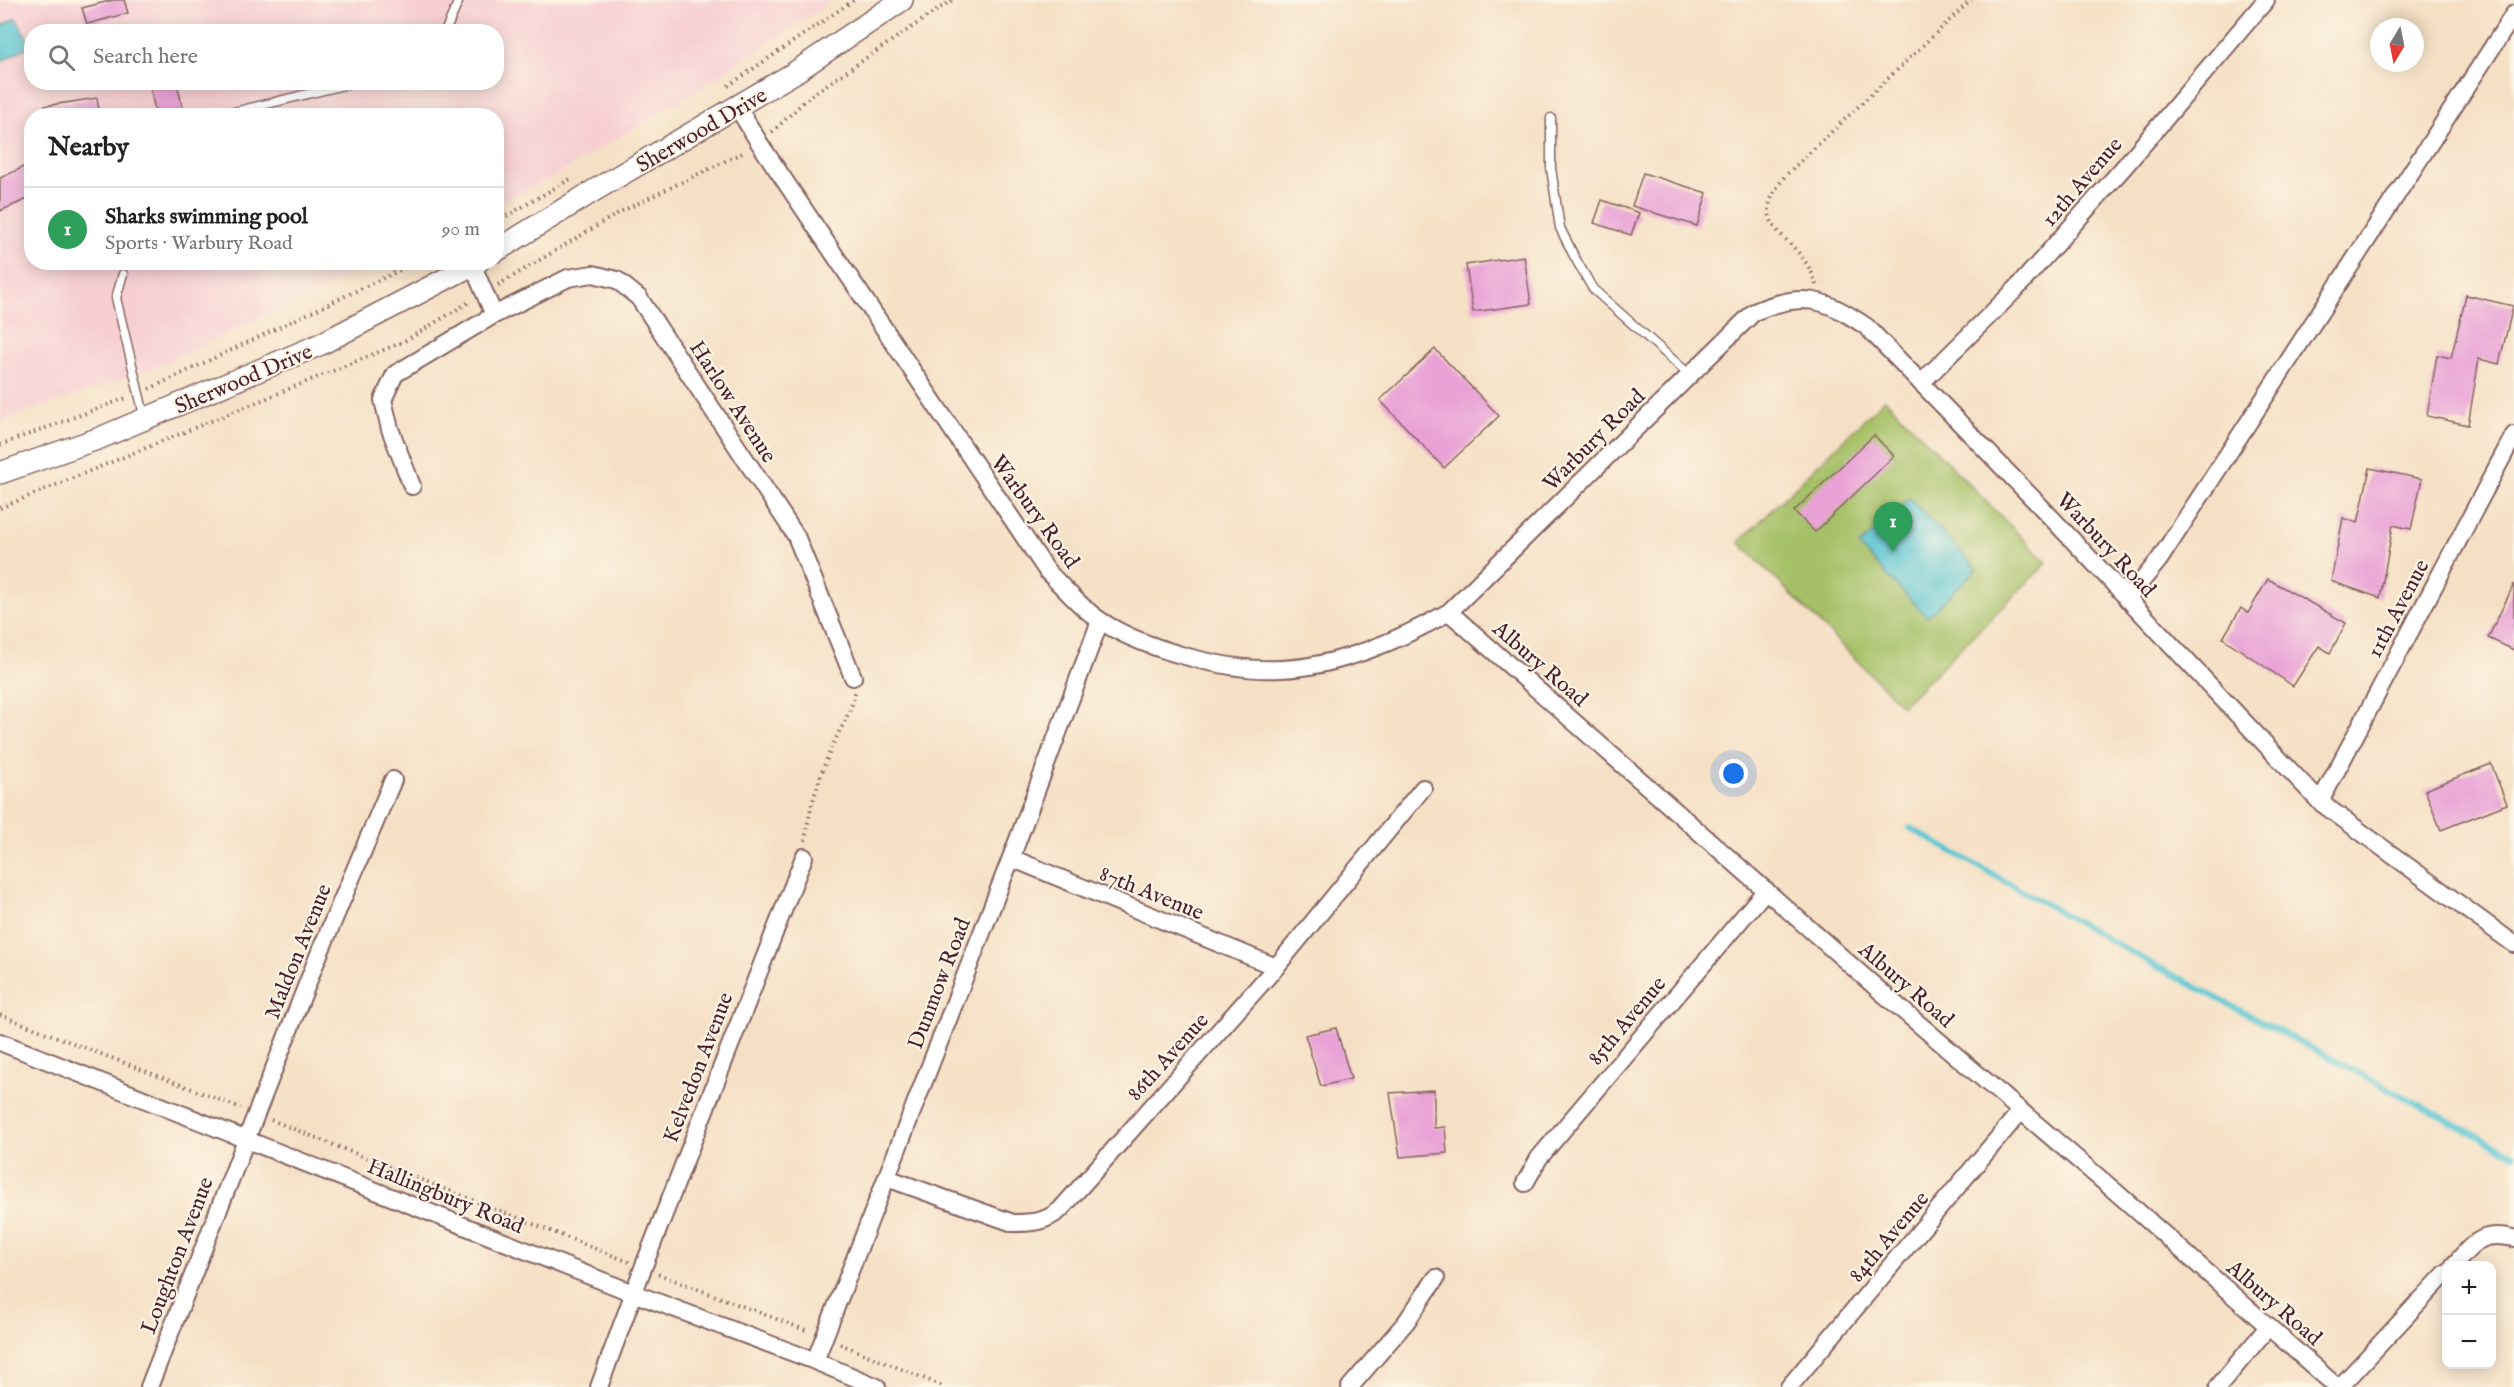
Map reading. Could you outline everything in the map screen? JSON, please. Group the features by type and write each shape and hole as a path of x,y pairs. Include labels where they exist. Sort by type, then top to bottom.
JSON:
{"street":[{"name":"Sherwood Drive","path":"504,246 794,74 902,0"},
{"name":"12th Avenue","path":"1921,383 2016,289 2124,167 2266,0"},
{"path":"2127,599 2159,560 2514,14"},
{"name":"Warbury Road","path":"738,108 1047,571 1100,621 1140,642 1204,661 1242,667 1281,669 1317,664 1367,650 1417,630 1449,612 1754,312 1777,302 1801,298 1820,302 1846,312 1867,327 2320,802 2514,944"},
{"name":"Sherwood Drive","path":"0,473 100,438 321,344 463,270"},
{"path":"477,270 494,315"},
{"name":"Harlow Avenue","path":"412,486 385,414 383,400 395,374 494,315 568,278 593,274 617,280 639,298 796,536 853,676"},
{"name":"11th Avenue","path":"2320,802 2514,435"},
{"name":"Albury Road","path":"1449,612 2020,1113 2117,1193 2338,1387"},
{"name":"Dunmow Road","path":"815,1361 1011,858 1100,621"},
{"name":"Maldon Avenue","path":"246,1139 317,959 393,780"},
{"name":"86th Avenue","path":"887,1178 1013,1223 1033,1223 1049,1219 1060,1210 1276,967 1423,788"},
{"name":"Kelvedon Avenue","path":"599,1387 633,1293 804,857"},
{"name":"87th Avenue","path":"1011,858 1276,967"},
{"name":"85th Avenue","path":"1525,1183 1539,1158 1766,890"},
{"name":"Hallingbury Road","path":"0,1042 633,1293 815,1361 877,1387"},
{"name":"84th Avenue","path":"1789,1387 2020,1113"},
{"name":"Loughton Avenue","path":"148,1387 246,1139"},
{"path":"2458,1261 2480,1239 2495,1234 2514,1238"},
{"path":"2338,1387 2442,1277"},
{"path":"1350,1387 1406,1322 1436,1278"},
{"path":"2218,1387 2269,1326"}],"lane":[{"path":"448,24 459,0"},
{"path":"250,108 323,90"},
{"path":"1551,118 1551,168 1560,228 1575,258 1593,289 1690,375"},
{"path":"123,274 116,298 145,419"}],"path":[{"path":"781,50 854,0"},
{"path":"760,144 810,96 952,0"},
{"path":"1820,302 1813,274 1799,251 1771,224 1770,196 1787,174 1971,0"},
{"path":"0,445 139,393 400,270"},
{"path":"804,857 806,831 813,802 835,742 853,703 855,691 853,676"},
{"path":"0,1015 945,1387"}],"shaded area":[{"path":"0,0 833,0 693,92 551,178 504,201 504,108 24,108 24,270 359,270 152,369 0,421"}],"green space":[{"path":"1885,399 2047,563 1902,706 1739,542"}],"water":[{"path":"16,18 24,32 24,49 0,62 0,26"},
{"path":"1909,498 1977,569 1927,617 1859,546"}],"building":[{"path":"113,0 124,0 128,13 87,24 82,8"},
{"path":"151,90 179,90 182,108 154,108"},
{"path":"97,98 99,108 45,108 45,106"},
{"path":"24,167 24,200 0,211 0,178"},
{"path":"1643,173 1707,193 1697,226 1632,206"},
{"path":"1602,200 1639,213 1631,235 1594,223"},
{"path":"1524,256 1531,304 1473,312 1466,265"},
{"path":"2466,295 2513,306 2499,364 2479,359 2468,425 2427,416 2437,355 2451,358"},
{"path":"1435,349 1499,416 1444,468 1380,400"},
{"path":"1874,435 1894,456 1815,532 1794,511"},
{"path":"2370,468 2422,479 2411,529 2393,525 2380,598 2331,581 2343,518 2358,523"},
{"path":"2268,579 2346,623 2330,653 2319,646 2293,686 2223,638 2241,608 2248,613"},
{"path":"2514,584 2514,650 2488,638"},
{"path":"2491,764 2507,804 2441,830 2425,790"},
{"path":"1336,1028 1351,1079 1321,1086 1305,1035"},
{"path":"1434,1090 1434,1128 1445,1127 1447,1153 1400,1157 1390,1093"}],"waterway":[{"path":"1910,828 2156,966 2514,1155"}],"place":[{"name":"Sharks swimming pool","path":"1893,552"}]}
